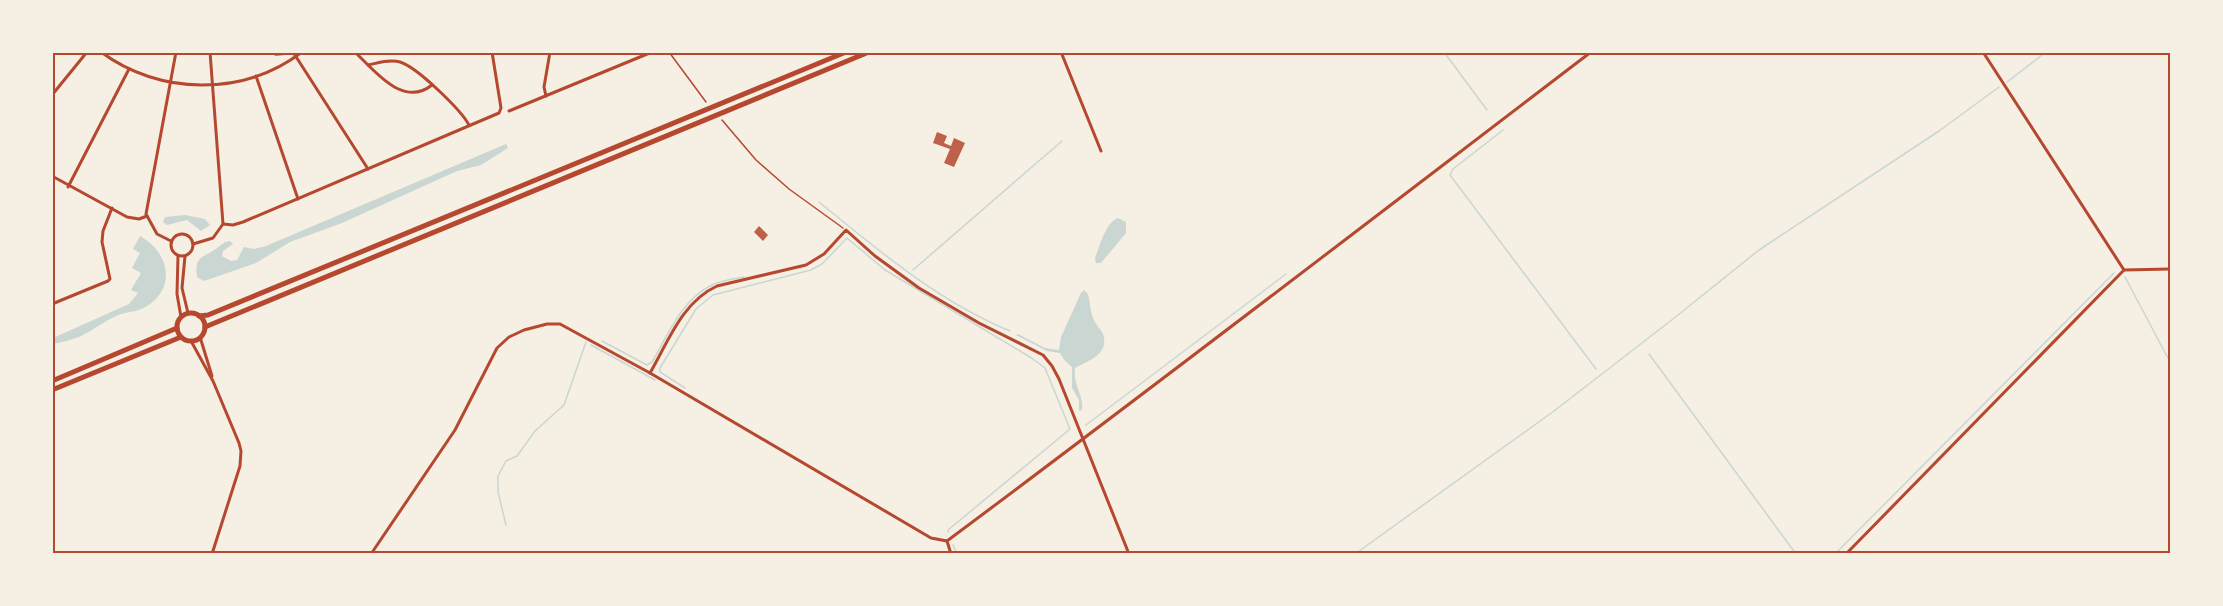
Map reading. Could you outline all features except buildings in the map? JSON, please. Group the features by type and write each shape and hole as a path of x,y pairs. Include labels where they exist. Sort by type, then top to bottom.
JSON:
{"main road":[{"path":"181,337 177,328 181,317 188,313 199,316 229,306 846,52"},
{"path":"52,390 181,337 191,341 200,337 205,327 869,52"},
{"path":"199,316 205,327"},
{"path":"52,381 177,328"}],"street":[{"path":"52,95 87,52"},
{"path":"101,52 129,69 171,82 213,85 256,76 302,52"},
{"path":"171,241 158,234 147,216 176,52"},
{"path":"193,244 213,238 223,224 210,52"},
{"path":"354,52 383,81 403,92 413,93 432,85"},
{"path":"223,224 237,224 500,111 492,52"},
{"path":"546,96 544,87 550,52"},
{"path":"509,111 652,52"},
{"path":"1061,52 1101,150"},
{"path":"371,554 455,430 493,355 509,337 537,326 560,324 931,538 947,541 1083,440 1591,52"},
{"path":"1983,52 2124,270"},
{"path":"292,53 368,169"},
{"path":"368,65 391,61 413,68 457,109 469,125"},
{"path":"68,186 129,69"},
{"path":"256,76 298,199"},
{"path":"52,177 127,217 139,219 147,216"},
{"path":"52,304 110,279 102,242 103,231 112,208"},
{"path":"650,374 685,312 704,293 717,286 806,265 824,254 846,230 874,256 920,288 979,323 1043,355 1057,374 1129,554"},
{"path":"183,234 190,237 193,244 191,252 185,256 178,256 171,249 171,241 176,235 183,234"},
{"path":"178,256 177,294 181,317"},
{"path":"185,256 183,295 188,313"},
{"path":"1846,554 2124,270 2170,269"},
{"path":"200,337 213,381 238,443 241,459 212,554"},
{"path":"191,341 213,381"},
{"path":"947,541 951,554"}],"path":[{"path":"269,52 281,56 292,53"},
{"path":"669,52 706,102"},
{"path":"722,120 748,153 764,168 846,230"}],"shaded area":[{"path":"506,144 508,148 481,165 457,171 342,223 290,242 256,263 204,281 197,277 197,265 201,258 226,242 230,241 233,244 223,251 222,256 231,261 237,260 244,247 254,249 266,246"},
{"path":"185,215 205,219 210,225 201,231 187,220 167,225 163,222 165,217"},
{"path":"1118,218 1126,222 1126,233 1101,263 1096,263 1095,258 1104,235 1113,221"},
{"path":"140,236 158,251 166,270 166,280 157,298 143,308 116,316 79,337 53,344 53,338 129,304 138,293 131,290 141,273 132,268 140,253 133,249"},
{"path":"1084,290 1088,294 1093,318 1103,334 1104,341 1101,352 1097,356 1075,368 1082,405 1082,410 1079,411 1079,400 1072,388 1072,367 1060,353 1047,351 1016,335 1045,348 1059,350 1061,337"}],"waterway":[{"path":"1444,52 1487,110"},
{"path":"2007,82 2046,52"},
{"path":"1355,554 1554,411 1759,250 1939,131 1999,87"},
{"path":"1503,130 1453,169 1450,175 1596,369"},
{"path":"913,270 1062,141"},
{"path":"819,202 910,274 958,305 1010,331"},
{"path":"685,388 660,372 660,368 696,309 713,295 811,270 822,264 847,238 885,270 1045,368 1070,429 948,532"},
{"path":"1835,554 2114,273"},
{"path":"1086,425 1286,274"},
{"path":"602,341 647,365 652,362 677,319 692,299 716,283 744,277"},
{"path":"2125,277 2170,362"},
{"path":"506,525 498,492 498,476 506,461 517,456 535,431 564,405 586,342"},
{"path":"591,345 655,380"},
{"path":"1649,354 1796,554"},
{"path":"953,545 957,554"}]}
